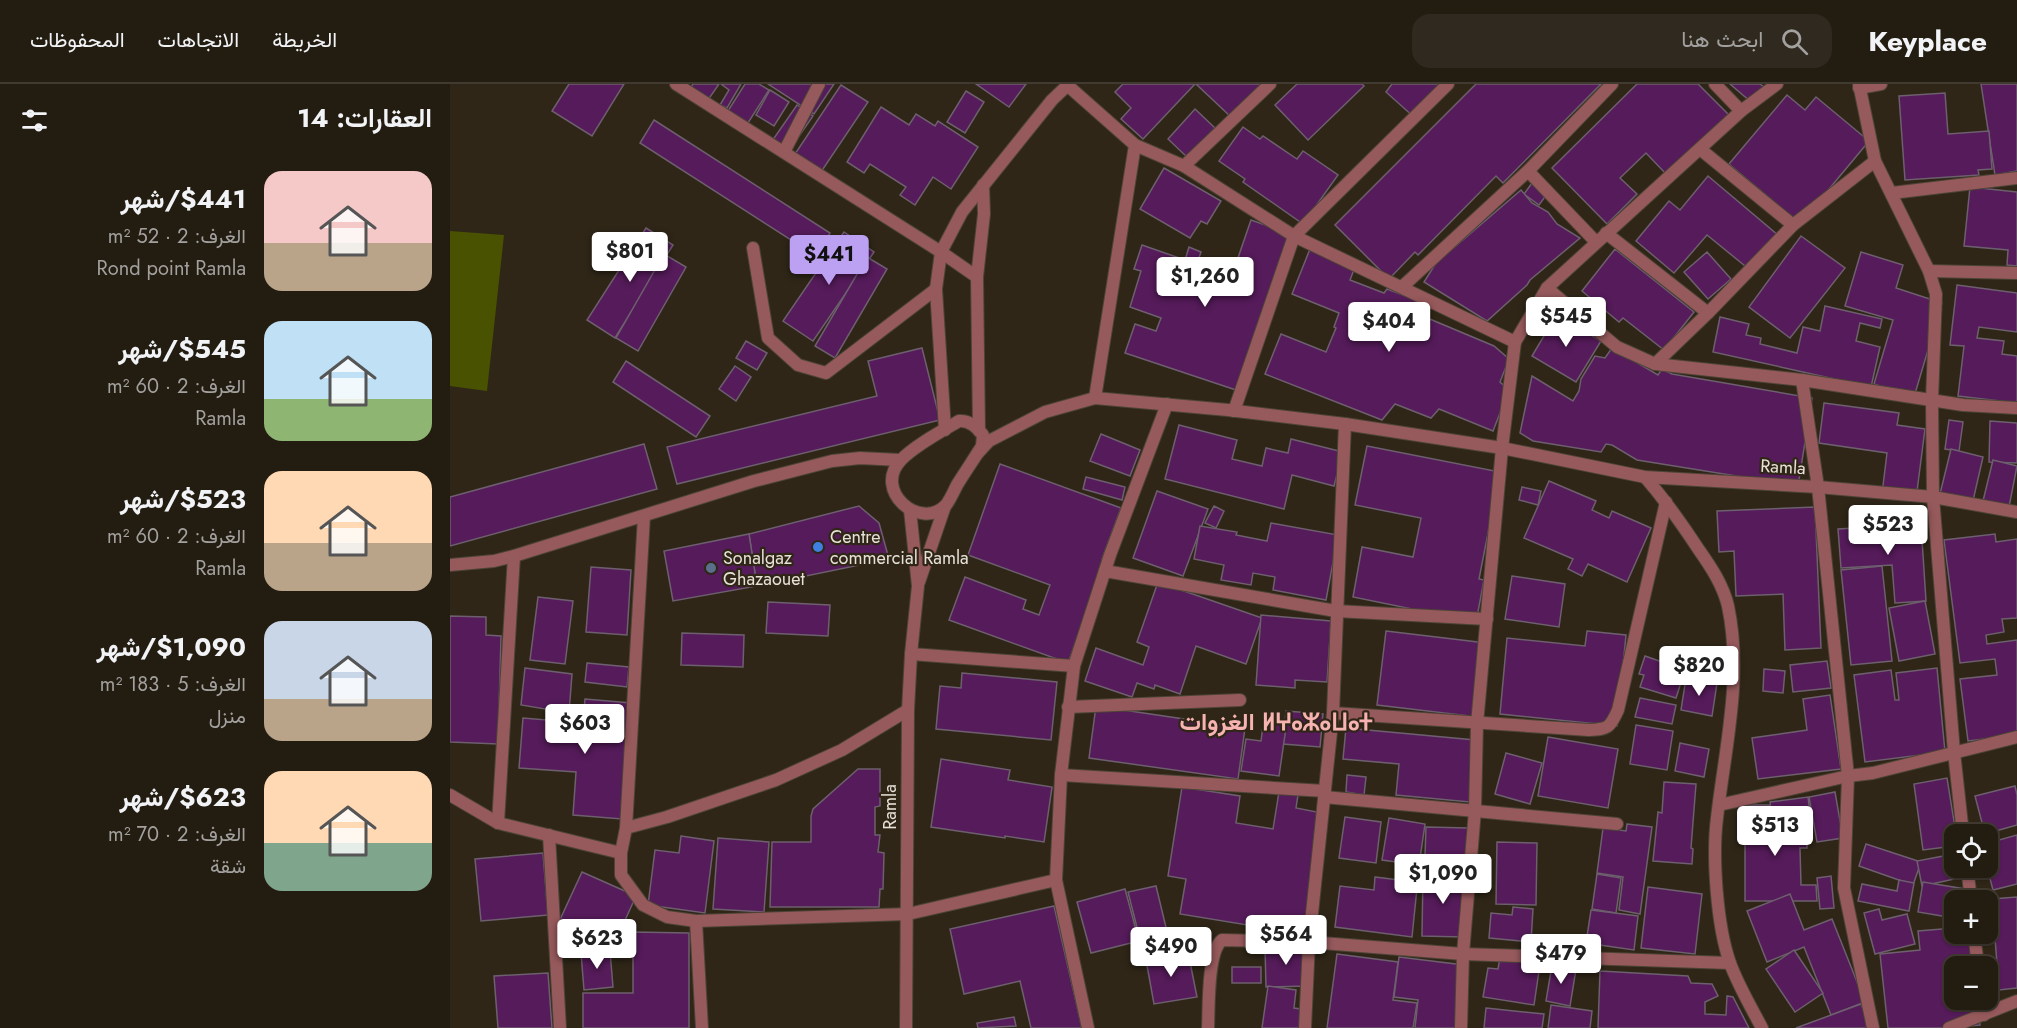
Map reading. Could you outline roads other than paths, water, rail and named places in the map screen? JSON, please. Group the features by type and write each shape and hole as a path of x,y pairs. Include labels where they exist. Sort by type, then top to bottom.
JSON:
{"street":[{"path":"676,84 977,277"},
{"path":"784,153 819,84"},
{"path":"945,430 936,290 941,252 962,212 1067,84 1135,145 1184,166 1294,236 1515,342"},
{"path":"1184,166 1270,84"},
{"path":"1234,411 1294,236 1448,84"},
{"path":"1402,287 1528,171 1612,84"},
{"path":"1715,84 1741,111"},
{"path":"1461,1028 1463,954 1475,810 1477,724 1515,342 1547,288 1741,111 1777,84"},
{"path":"1881,84 1859,86 1875,161 1929,271 1936,294 1932,400 1933,497 1962,824"},
{"path":"984,438 1045,412 1095,398 1135,145"},
{"path":"1700,149 1793,225"},
{"path":"1655,364 1793,225 1875,161"},
{"path":"1528,171 1596,242"},
{"path":"1892,193 2017,178"},
{"path":"918,586 945,506 977,454 984,438 977,277 984,214 983,185"},
{"path":"1606,233 1708,313"},
{"path":"753,248 768,338 798,365 826,373 936,290"},
{"path":"1929,271 2017,273"},
{"path":"1547,288 1617,346 1655,364 1802,380 1963,405 2017,408"},
{"path":"1802,380 1818,487 1848,776 1844,888 1874,1028"},
{"name":"Ramla","path":"1095,398 1345,424 1503,448 1645,477 1818,487 1933,497 2017,512"},
{"path":"1088,1028 1056,880 1061,775 1068,706 1074,666 1105,571 1167,404"},
{"path":"945,506 934,512 922,513 910,510 901,504 892,484 900,460 959,421 970,423 984,438"},
{"path":"1305,1028 1310,942 1333,714 1345,424"},
{"path":"450,565 494,561 514,556 754,481 832,461 860,458 900,460"},
{"path":"1645,477 1666,502 1717,577 1727,604 1734,675 1733,703 1716,820 1716,866 1720,920 1730,963 1762,1028"},
{"path":"1333,714 1477,724 1606,729 1612,723 1618,710 1666,502"},
{"path":"910,510 918,586"},
{"path":"644,516 626,828 621,853 621,875 643,905 667,917 696,921 908,914 1056,880"},
{"path":"498,823 514,556"},
{"path":"1105,571 1336,611 1487,619"},
{"name":"Ramla","path":"906,1028 908,710 918,586"},
{"path":"911,654 1074,666"},
{"path":"1068,706 1240,700"},
{"path":"626,828 667,817 776,780 842,750 908,710"},
{"path":"1719,806 2017,737"},
{"path":"1061,775 1324,794 1617,824"},
{"path":"450,795 498,823 621,853"},
{"path":"549,835 560,1028"},
{"path":"696,921 702,1028"},
{"path":"1208,1028 1212,963 1218,944 1222,940 1310,942 1463,954 1730,963"},
{"path":"1949,1028 2017,1000"},
{"path":"1983,1010 1984,1015"}],"place":[{"name":"Centre commercial Ramla","path":"818,547"},
{"name":"Sonalgaz Ghazaouet","path":"711,568"}],"district":[{"name":"الغزوات ⵍⵖⴰⵣⴰⵡⴰⵜ","path":"1276,722"}]}
